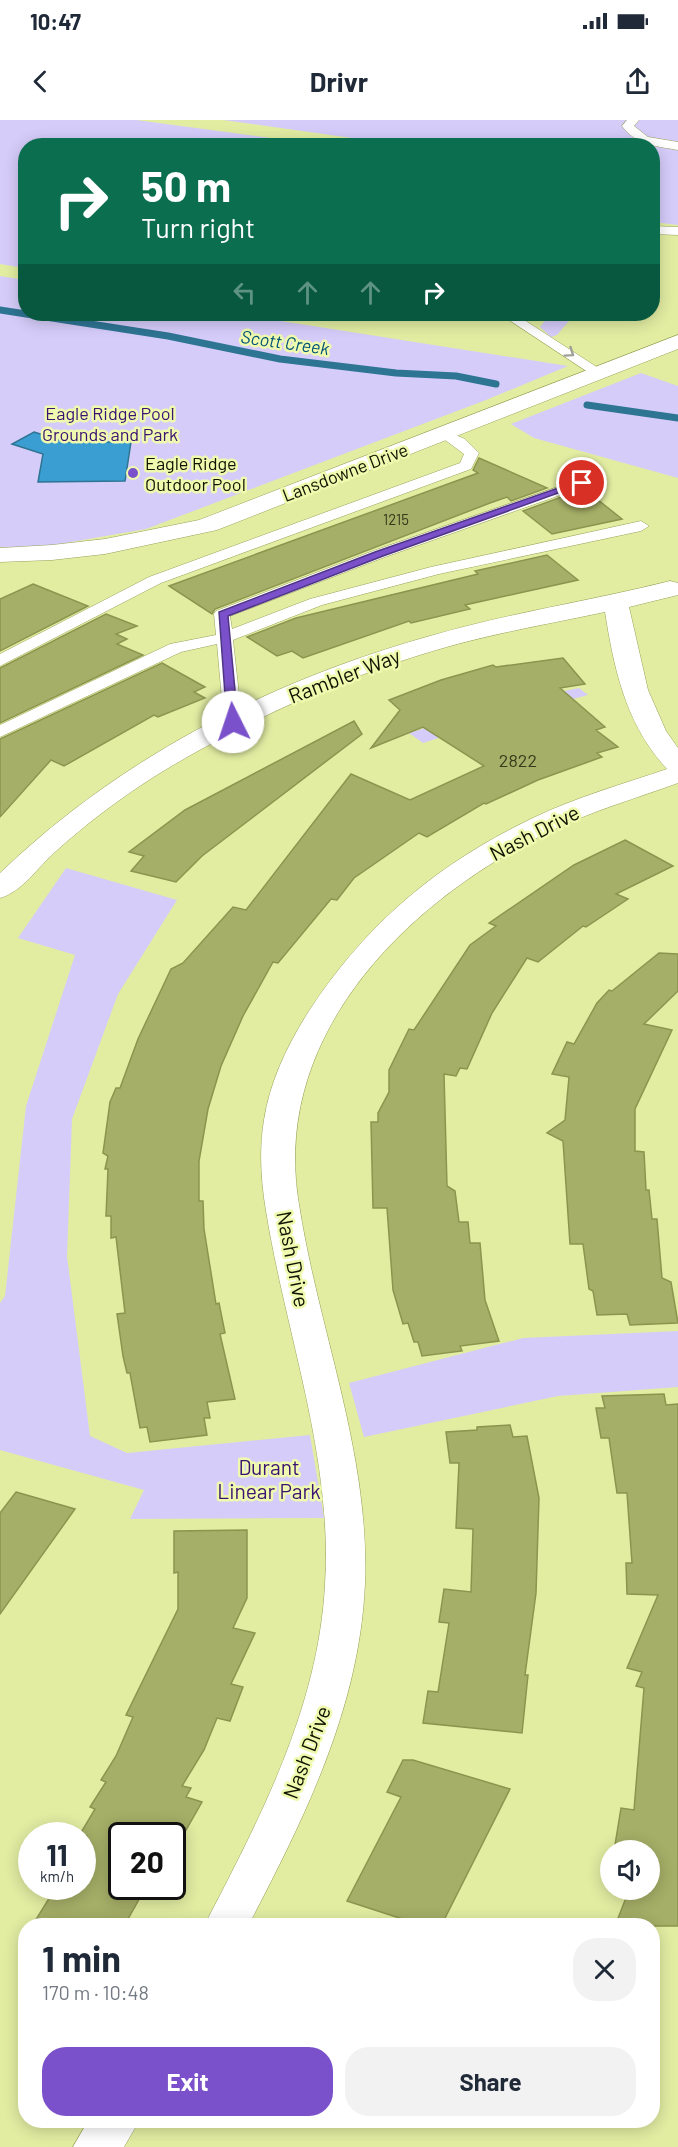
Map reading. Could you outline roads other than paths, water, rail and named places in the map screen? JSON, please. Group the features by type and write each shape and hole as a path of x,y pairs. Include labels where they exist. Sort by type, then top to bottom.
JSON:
{"street":[{"name":"Lansdowne Drive","path":"0,555 65,551 127,543 208,525 678,341"},
{"name":"Rambler Way","path":"0,890 30,857 109,795 232,713 384,657 499,627 616,604 670,590"},
{"path":"616,604 629,673 640,703 651,729 678,764"},
{"name":"Nash Drive","path":"230,1918 304,1769 331,1686 343,1614 345,1531 334,1444 288,1240 278,1167 279,1114 294,1067 318,1021 348,975 389,927 434,888 517,837 565,814 678,774"},
{"path":"97,2147 111,2128"}],"lane":[{"path":"633,120 628,126 637,136 645,138"},
{"path":"660,142 678,146"},
{"path":"660,230 678,231"},
{"path":"518,321 599,373"},
{"path":"0,662 155,580 466,466 472,453 460,442 444,434"},
{"path":"232,713 222,614 379,554 582,483"},
{"path":"0,732 176,648 224,638 316,602 437,570 641,526"}],"water":[{"path":"34,432 66,442 131,442 125,481 38,482 43,454 12,444"}],"waterway":[{"name":"Scott Creek","path":"0,310 18,313"},
{"name":"Scott Creek","path":"71,321 168,336 280,359 396,373 456,376 496,384"},
{"name":"Scott Creek","path":"587,405 678,418"}],"place":[{"name":"Eagle Ridge Outdoor Pool","path":"133,473"}],"park label":[{"name":"Eagle Ridge Pool Grounds and Park","path":"110,423"},
{"name":"Durant Linear Park","path":"269,1478"}]}
